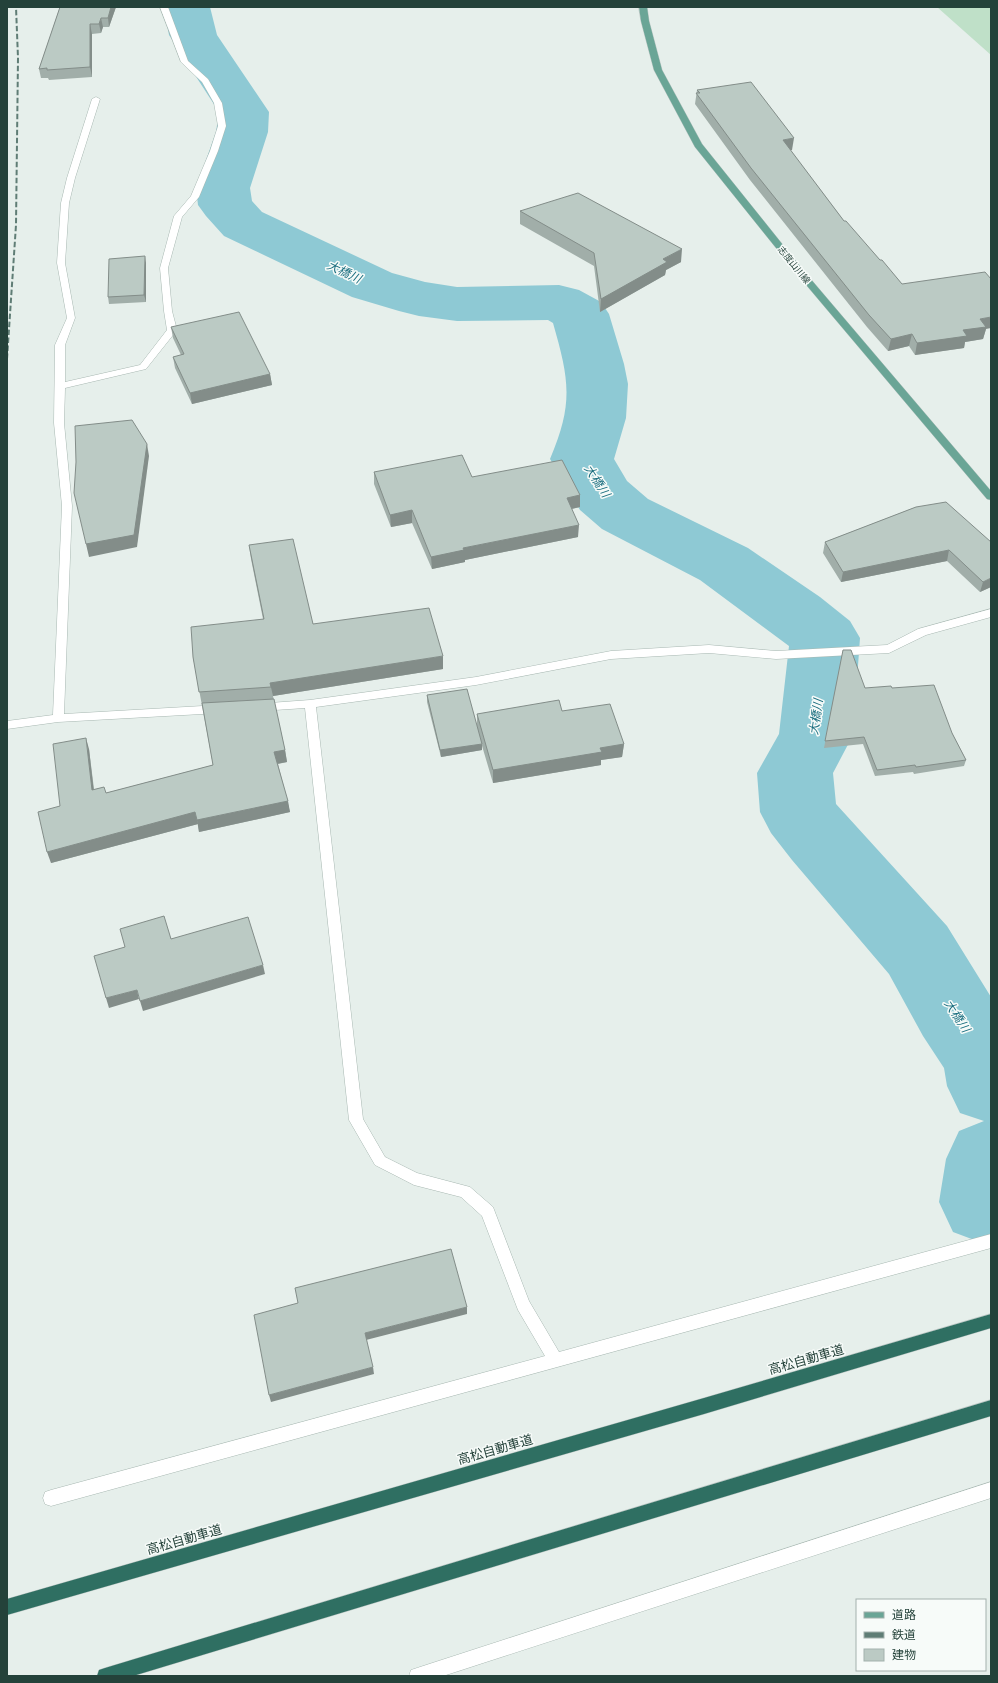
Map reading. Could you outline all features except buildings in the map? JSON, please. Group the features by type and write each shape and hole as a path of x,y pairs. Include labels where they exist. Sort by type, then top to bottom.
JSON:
{"highway":[{"name":"高松自動車道","path":"7,1607 991,1321"},
{"path":"105,1676 991,1408"}],"main road":[{"name":"志度山川線","path":"643,7 645,21 658,70 698,144 800,272 991,497"}],"street":[{"path":"60,386 143,367 172,330 168,311 164,268 178,216 195,197 214,151 222,126 218,103 205,81 185,62 164,7"},
{"path":"58,718 67,506 59,423 60,345 71,318 61,264 66,203 71,178 96,99"},
{"path":"247,708 310,704 476,681 611,655 708,649 776,655 889,649 922,632 991,613"},
{"path":"310,704 356,1120 380,1161 414,1179 465,1192 488,1212 522,1305 556,1360"},
{"path":"7,725 58,718 231,709"},
{"path":"51,1498 991,1241"},
{"path":"417,1676 991,1490"}],"green space":[{"path":"937,7 991,7 991,55"}],"waterway":[{"name":"大橋川","path":"187,7 193,35 244,112 242,132 223,188 225,205 243,224 372,285 419,299 457,304 559,302 580,314 598,384 597,410 582,459 603,495 625,514 724,564 795,614 825,638 816,735 795,773 798,812 918,950 953,1011 986,1059 991,1086"},
{"name":"大橋川","path":"985,1202 991,1159"}],"railway":[{"path":"7,359 16,225 18,58 16,7"}]}
